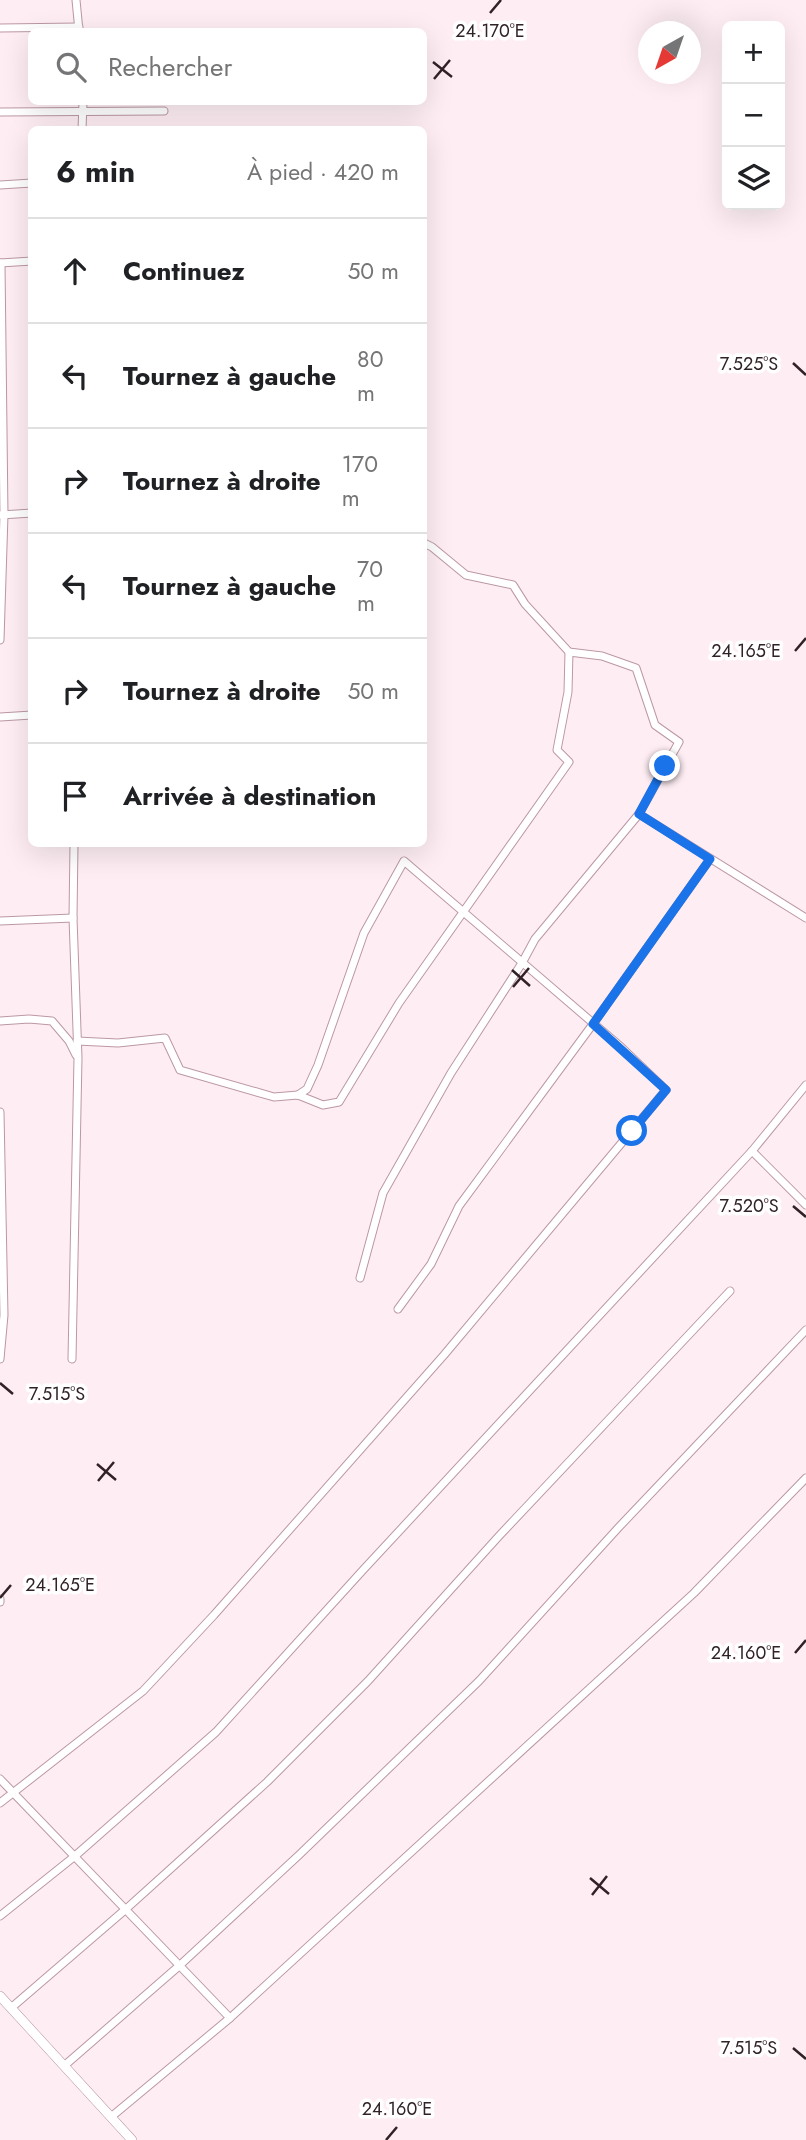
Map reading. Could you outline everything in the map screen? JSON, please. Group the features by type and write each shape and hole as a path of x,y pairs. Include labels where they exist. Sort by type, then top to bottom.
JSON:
{"street":[{"path":"76,0 79,28"},
{"path":"0,28 28,28"},
{"path":"82,126 83,106"},
{"path":"0,111 83,106 163,111"},
{"path":"0,184 28,183"},
{"path":"0,640 0,264 28,261"},
{"path":"2,515 28,513"},
{"path":"360,1278 383,1193 451,1073 535,939 639,814 678,742 655,725 636,668 602,656 569,652 525,604 513,585 466,575 427,544"},
{"path":"77,1041 118,1043 166,1038 180,1070 274,1097 299,1095 323,1105 338,1102 399,1003 569,761 556,750 568,692 569,652"},
{"path":"0,717 28,715"},
{"path":"639,814 806,918"},
{"path":"72,1359 78,1058 73,918 74,847"},
{"path":"398,1309 431,1264 459,1206 710,859"},
{"path":"0,1803 143,1691 214,1615 452,1344 666,1090 404,861 364,933 318,1065 307,1089 299,1095"},
{"path":"0,921 73,918"},
{"path":"0,1021 52,1021 78,1058"},
{"path":"0,1916 75,1856 216,1732 752,1151 806,1085"},
{"path":"0,1112 4,1315 0,1359"},
{"path":"752,1151 806,1205"},
{"path":"11,2008 267,1782 368,1681 499,1536 730,1291"},
{"path":"64,2066 179,1966 479,1681 619,1527 806,1330"},
{"path":"111,2117 230,2018 694,1593 806,1478"},
{"path":"0,1779 230,2018"},
{"path":"0,1996 132,2140"}],"route":[{"path":"632,1131 666,1090 593,1024 710,859 639,814 665,766"}]}
